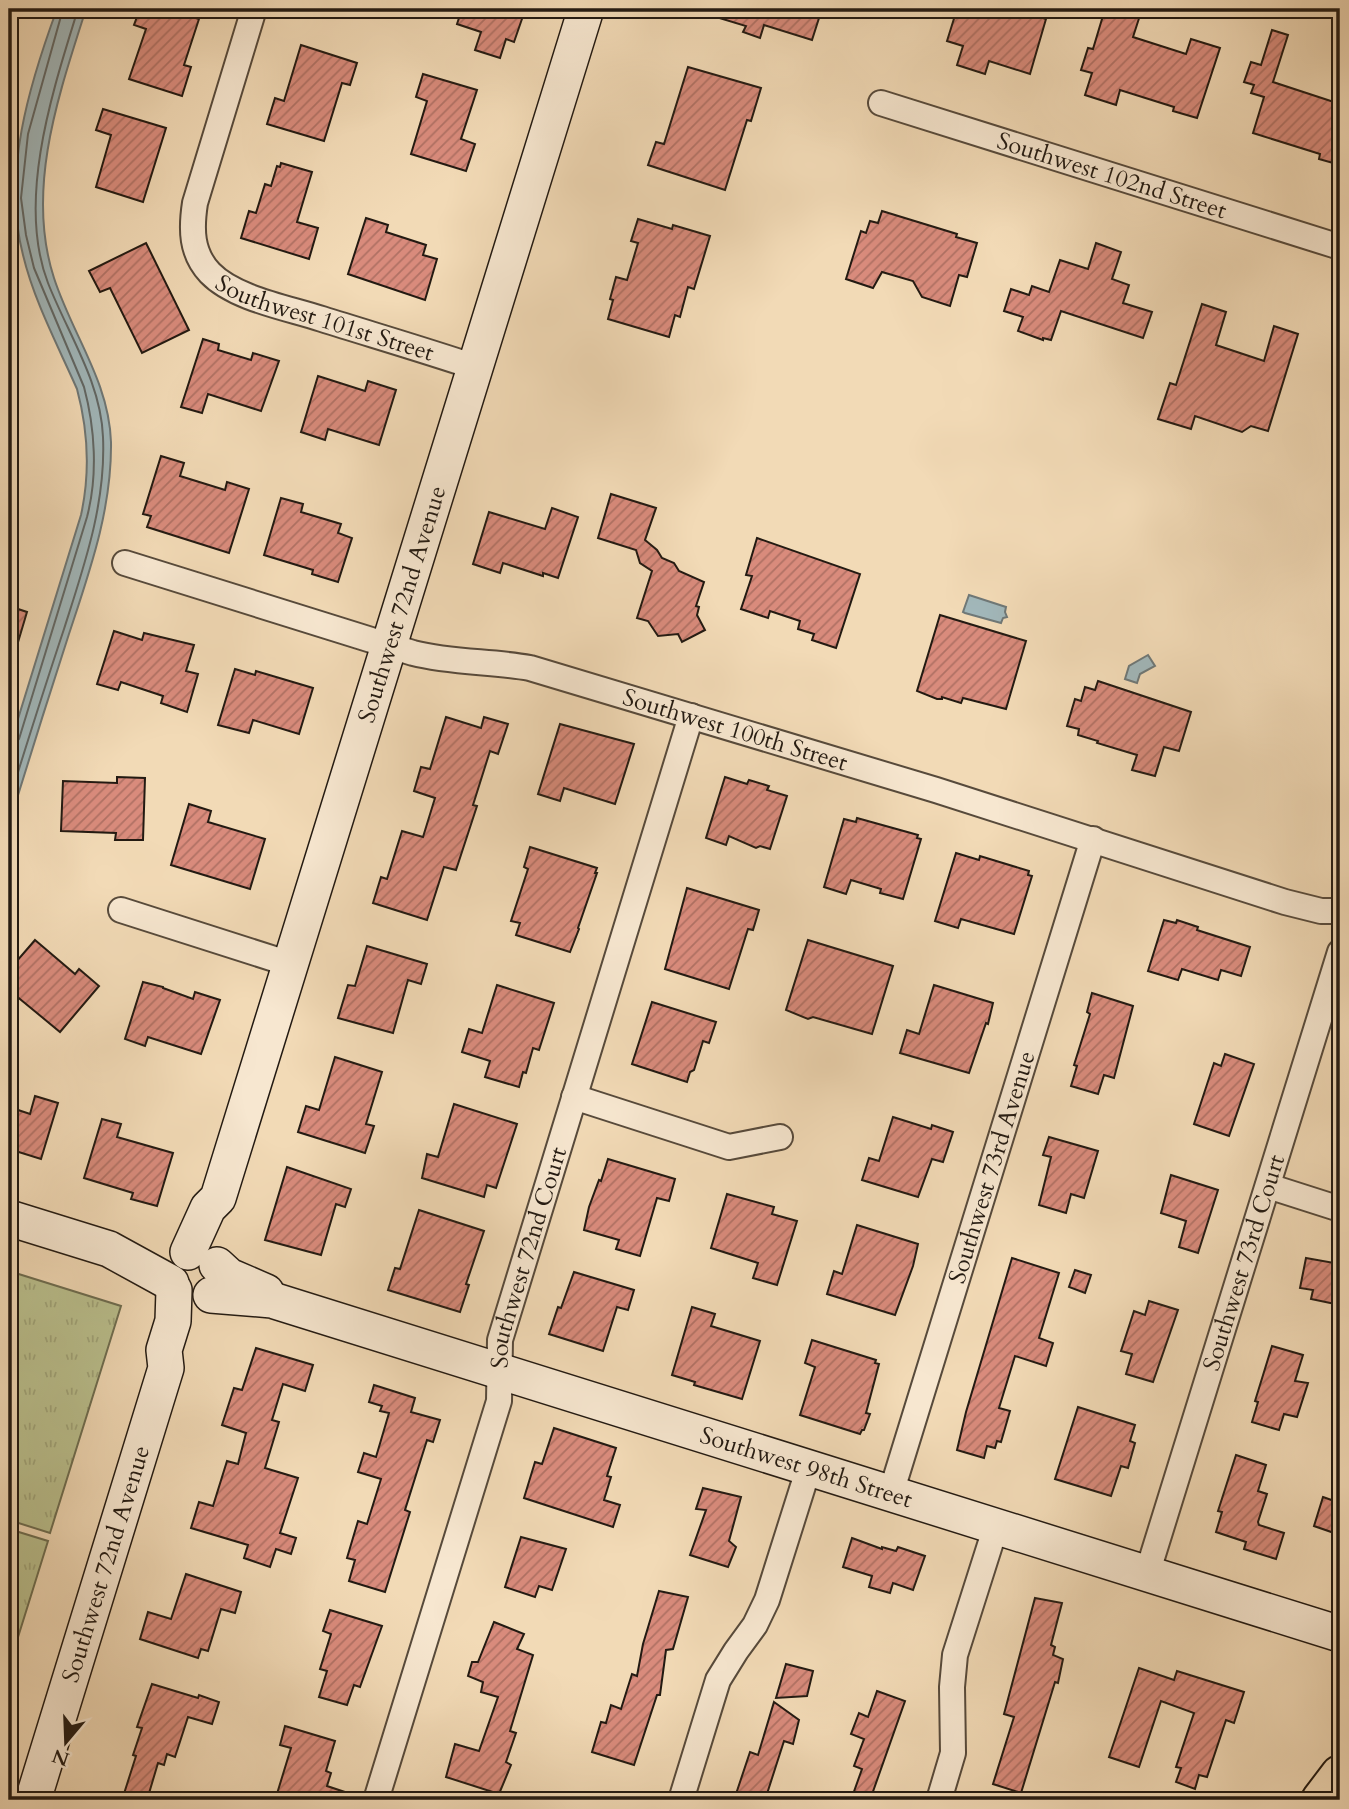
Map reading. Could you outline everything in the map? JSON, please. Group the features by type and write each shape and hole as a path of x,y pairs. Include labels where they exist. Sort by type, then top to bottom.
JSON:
{"highway":[{"path":"1321,1800 1340,1775"}],"street":[{"name":"Southwest 101st Street","path":"254,9 195,203 192,225 194,245 200,260 211,274 246,295 475,367"},
{"name":"Southwest 72nd Avenue","path":"33,1800 166,1368 164,1350 173,1321 220,1212 218,1198 586,9"},
{"name":"Southwest 102nd Street","path":"881,103 1340,247"},
{"name":"Southwest 100th Street","path":"125,563 431,658 530,668 1093,839 1285,902 1321,911 1340,911"},
{"name":"Southwest 72nd Court","path":"376,1800 499,1401 500,1340 691,716"},
{"name":"Southwest 73rd Avenue","path":"891,1493 1093,839"},
{"path":"121,910 290,964"},
{"name":"Southwest 73rd Court","path":"1147,1574 1340,952"},
{"path":"574,1097 729,1147 780,1137"},
{"path":"1268,1186 1340,1209"},
{"name":"Southwest 98th Street","path":"9,1218 1340,1633"},
{"path":"681,1800 718,1680 755,1625 767,1600 809,1467"},
{"path":"939,1800 953,1753 952,1679 955,1655 996,1526"}],"green space":[{"path":"9,1271 121,1306 50,1533 9,1520"},
{"path":"9,1529 48,1541 9,1666"}],"water":[{"path":"57,9 86,9 56,108 49,142 43,210 46,244 54,278 104,399 111,442 110,467 108,492 91,565 9,824 9,748 81,515 87,468 84,420 77,389 33,289 17,224 17,162 22,130 28,99"},
{"path":"969,595 1006,607 1007,617 1003,618 1001,623 963,612"},
{"path":"1148,655 1155,666 1140,674 1137,683 1125,679 1129,666"}],"building":[{"path":"140,9 166,9 199,19 184,65 191,67 182,96 129,79 146,29 134,25"},
{"path":"462,9 516,9 514,13 523,16 514,42 506,39 500,58 475,50 481,32 457,24"},
{"path":"704,9 814,9 812,15 819,18 812,40 764,25 760,38 743,32 746,26 703,13"},
{"path":"957,9 1015,9 1046,19 1030,74 989,61 985,74 957,65 963,46 947,41"},
{"path":"1105,9 1142,9 1133,37 1186,54 1191,39 1220,48 1197,118 1173,111 1174,107 1120,90 1116,105 1085,95 1092,73 1081,70 1088,48 1093,49"},
{"path":"1272,30 1288,35 1273,82 1340,104 1340,165 1319,159 1320,154 1253,133 1264,97 1251,93 1254,85 1244,82 1251,62 1261,65"},
{"path":"301,45 357,63 350,85 342,83 324,141 267,124 275,98 284,101"},
{"path":"688,67 761,88 751,121 747,120 725,190 648,165 656,142 664,144"},
{"path":"423,74 477,90 461,139 475,144 466,171 411,154 427,101 416,97"},
{"path":"103,109 166,128 143,202 96,187 111,135 96,130"},
{"path":"281,163 312,172 297,222 318,228 309,259 241,238 249,211 256,213 265,184 271,186 277,166 280,167"},
{"path":"882,211 957,234 956,237 977,243 967,277 959,275 950,306 922,297 913,281 882,272 873,288 846,279 861,231 866,233 870,221 878,223"},
{"path":"366,218 388,225 386,232 426,245 423,255 437,259 425,300 348,274"},
{"path":"638,219 672,229 673,225 710,236 694,289 688,287 680,317 675,315 669,337 608,319 616,277 627,280 638,243 631,241"},
{"path":"146,243 189,330 142,353 110,288 100,292 89,271"},
{"path":"1096,243 1121,252 1112,279 1129,285 1123,303 1152,312 1143,338 1061,311 1051,340 1043,340 1018,331 1023,317 1004,311 1011,289 1029,295 1032,286 1049,292 1060,260 1088,269"},
{"path":"1202,304 1226,312 1216,345 1264,361 1274,326 1298,334 1268,431 1251,426 1242,432 1195,416 1191,429 1158,419 1170,383 1176,385"},
{"path":"203,339 219,344 218,350 251,360 253,353 279,361 261,411 208,394 202,413 181,407"},
{"path":"318,376 365,391 368,381 396,390 379,445 328,429 325,440 301,432"},
{"path":"161,456 184,463 180,476 225,490 227,482 249,489 229,553 147,527 151,516 143,514"},
{"path":"611,494 656,508 645,540 662,558 674,563 679,571 704,582 696,606 699,607 697,615 705,630 682,642 678,634 658,636 648,621 637,618 652,571 640,563 636,550 598,538"},
{"path":"281,498 303,504 301,512 341,524 338,533 352,538 338,582 312,574 313,570 264,555"},
{"path":"552,508 578,517 558,578 503,563 500,573 473,564 489,512 545,529"},
{"path":"757,538 860,574 836,648 812,640 814,634 798,629 800,621 770,611 768,618 741,609 752,576 746,575"},
{"path":"9,606 27,612 13,659 9,658"},
{"path":"940,615 1026,641 1006,709 963,698 961,703 942,697 937,699 917,691"},
{"path":"114,631 142,640 144,633 194,645 186,671 198,674 187,712 161,703 163,696 121,682 118,690 97,684"},
{"path":"235,669 255,675 256,671 313,688 299,734 253,720 249,733 218,725"},
{"path":"1098,681 1191,712 1179,751 1164,747 1155,776 1132,770 1137,755 1097,743 1098,741 1078,735 1079,729 1067,726 1075,699 1081,701 1085,687 1095,690"},
{"path":"446,717 481,728 484,717 508,724 498,754 490,751 473,805 477,806 456,870 444,867 427,920 373,903 381,877 387,879 402,831 423,837 435,798 414,791 421,767 430,769"},
{"path":"560,724 634,744 615,804 564,788 560,801 538,794"},
{"path":"117,777 145,778 143,840 115,840 116,833 61,831 63,781 117,783"},
{"path":"725,777 747,784 749,780 769,786 767,790 787,796 770,849 760,846 756,848 729,836 726,845 706,838"},
{"path":"189,804 211,811 208,822 265,839 250,889 171,865"},
{"path":"857,818 918,835 917,838 921,839 903,899 880,893 881,889 851,880 846,894 824,887 844,819 856,822"},
{"path":"530,847 597,868 570,952 516,935 520,923 511,921 528,869 524,867"},
{"path":"956,853 979,860 980,856 1029,871 1028,875 1032,876 1014,934 961,919 958,928 935,921"},
{"path":"687,888 759,910 753,930 748,929 729,989 665,969"},
{"path":"1164,920 1176,923 1177,920 1198,927 1197,930 1250,947 1241,976 1221,970 1218,980 1182,969 1178,980 1148,971"},
{"path":"35,940 75,974 79,969 99,986 60,1032 9,990 9,970"},
{"path":"808,940 893,966 872,1034 813,1017 808,1019 786,1010"},
{"path":"367,946 427,964 421,984 408,980 393,1033 338,1018 348,985 355,986"},
{"path":"143,982 193,999 195,992 220,1000 201,1054 148,1037 145,1046 125,1039"},
{"path":"497,985 554,1003 539,1050 533,1048 519,1087 485,1077 490,1061 462,1052 469,1029 482,1033"},
{"path":"934,985 993,1003 969,1073 900,1053 907,1030 919,1034"},
{"path":"1092,993 1133,1006 1114,1078 1104,1075 1098,1094 1071,1086 1077,1066 1074,1065 1090,1014 1087,1012"},
{"path":"652,1002 716,1022 709,1043 703,1041 694,1070 690,1072 687,1082 632,1064"},
{"path":"1225,1054 1254,1064 1229,1136 1194,1124 1214,1063 1221,1066"},
{"path":"335,1057 382,1072 366,1124 374,1126 365,1153 298,1132 306,1106 319,1110"},
{"path":"35,1096 58,1103 41,1159 9,1149 9,1107 30,1114"},
{"path":"454,1104 517,1124 496,1188 487,1185 484,1197 422,1178 427,1154 438,1157"},
{"path":"893,1117 931,1129 932,1125 953,1132 943,1162 932,1159 918,1197 862,1180 869,1158 879,1161"},
{"path":"102,1119 121,1124 117,1137 173,1153 157,1206 131,1199 133,1193 84,1178"},
{"path":"1049,1137 1098,1151 1084,1198 1071,1194 1066,1213 1039,1205 1051,1157 1043,1155"},
{"path":"608,1159 675,1179 669,1201 657,1198 640,1256 616,1249 619,1240 584,1230 589,1207"},
{"path":"287,1167 351,1189 345,1207 336,1204 321,1255 265,1240"},
{"path":"1171,1175 1218,1190 1198,1253 1179,1247 1186,1221 1161,1213"},
{"path":"727,1194 774,1207 772,1214 797,1221 777,1285 753,1278 758,1263 711,1248"},
{"path":"419,1210 484,1231 466,1284 469,1285 460,1312 388,1290 395,1268 400,1269"},
{"path":"857,1225 918,1244 895,1315 827,1294 834,1271 842,1274"},
{"path":"1012,1258 1059,1273 1039,1338 1053,1343 1046,1366 1015,1356 999,1408 1010,1411 1001,1442 997,1441 995,1448 987,1446 984,1458 957,1450"},
{"path":"1306,1258 1340,1264 1340,1305 1311,1299 1313,1290 1300,1288"},
{"path":"1075,1270 1091,1275 1085,1293 1069,1287"},
{"path":"574,1272 634,1290 628,1310 617,1307 603,1351 549,1334"},
{"path":"1149,1301 1178,1310 1153,1382 1126,1374 1132,1354 1121,1351 1134,1311 1145,1315"},
{"path":"692,1307 715,1314 711,1326 760,1341 742,1399 694,1385 695,1382 672,1375"},
{"path":"812,1340 876,1360 875,1363 879,1364 866,1413 870,1414 860,1434 800,1415 815,1367 805,1363"},
{"path":"1272,1346 1303,1355 1295,1381 1308,1383 1297,1417 1284,1414 1279,1430 1252,1422 1258,1402 1255,1401"},
{"path":"256,1348 313,1365 305,1391 283,1384 272,1420 279,1422 265,1468 298,1478 280,1533 296,1538 291,1554 276,1549 270,1567 244,1558 248,1545 191,1528 199,1502 213,1506 227,1461 238,1464 246,1433 222,1425 234,1388 242,1390"},
{"path":"374,1385 415,1398 411,1412 440,1420 433,1442 427,1440 405,1510 410,1512 385,1592 349,1581 355,1560 347,1558 358,1521 367,1524 381,1479 358,1472 364,1453 376,1457 389,1413 380,1411 382,1406 369,1402"},
{"path":"1078,1407 1135,1425 1130,1441 1135,1443 1128,1468 1121,1466 1111,1496 1055,1479"},
{"path":"554,1428 616,1448 607,1476 611,1477 604,1500 620,1505 613,1527 524,1498 535,1462 542,1464"},
{"path":"1236,1455 1266,1465 1258,1491 1267,1494 1258,1522 1259,1525 1284,1533 1276,1559 1244,1549 1246,1542 1216,1532 1222,1512 1218,1511"},
{"path":"703,1488 741,1497 729,1541 736,1547 728,1567 690,1555 706,1510 696,1509"},
{"path":"1323,1497 1340,1503 1340,1535 1314,1526"},
{"path":"521,1537 566,1549 552,1590 539,1586 535,1597 505,1587"},
{"path":"852,1538 882,1549 896,1551 898,1547 925,1556 913,1590 893,1583 890,1593 869,1587 872,1576 843,1567"},
{"path":"186,1574 241,1592 235,1613 221,1609 208,1651 201,1649 198,1658 140,1639 148,1612 171,1619"},
{"path":"659,1591 688,1597 673,1649 666,1650 660,1695 657,1695 634,1765 592,1752 601,1722 606,1723 611,1705 621,1709 632,1674 637,1676 643,1644"},
{"path":"1035,1598 1062,1603 1051,1645 1055,1647 1053,1655 1063,1659 1058,1683 1055,1682 1021,1793 993,1784 1014,1717 1004,1714"},
{"path":"330,1610 382,1626 360,1687 354,1685 347,1705 319,1697 327,1671 320,1669 331,1634 323,1631"},
{"path":"494,1622 524,1634 517,1649 533,1655 510,1731 516,1733 506,1762 511,1765 499,1794 446,1777 455,1744 479,1751 498,1697 481,1692 483,1682 468,1676 472,1662 478,1662"},
{"path":"786,1664 813,1671 807,1696 776,1698"},
{"path":"1139,1668 1174,1680 1177,1671 1244,1692 1234,1723 1226,1720 1207,1777 1199,1775 1195,1789 1176,1782 1181,1768 1176,1767 1194,1713 1161,1701 1139,1767 1109,1757"},
{"path":"152,1684 219,1702 212,1724 188,1717 175,1757 167,1754 164,1765 158,1763 147,1800 122,1800 142,1728 137,1727"},
{"path":"877,1691 905,1701 870,1800 851,1800 862,1769 854,1766 864,1739 851,1734 859,1713 868,1717"},
{"path":"774,1702 799,1720 793,1744 784,1741 765,1800 734,1800 750,1752 758,1755"},
{"path":"285,1726 335,1741 326,1771 331,1773 327,1786 360,1797 360,1800 286,1800 276,1797 291,1748 280,1745"}]}
